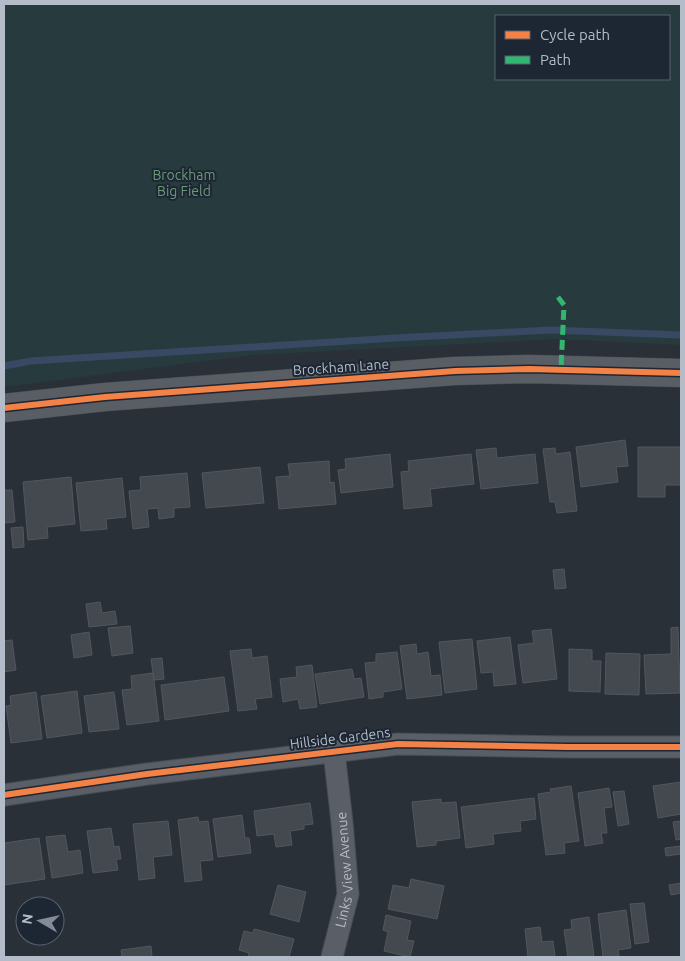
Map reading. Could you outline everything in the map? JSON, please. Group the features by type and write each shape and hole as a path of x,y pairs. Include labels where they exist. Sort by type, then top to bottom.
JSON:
{"street":[{"name":"Brockham Lane","path":"4,408 106,397 456,371 529,369 681,373"},
{"name":"Hillside Gardens","path":"4,795 146,774 398,744 681,747"},
{"name":"Links View Avenue","path":"332,957 348,894 334,752"}],"green space":[{"name":"Brockham Big Field","path":"4,4 681,4 681,345 557,339 252,355 4,387"}],"building":[{"path":"625,440 628,466 616,467 618,482 581,487 576,447"},
{"path":"638,447 681,447 681,485 665,485 665,497 638,497"},
{"path":"496,448 497,458 535,454 538,483 481,489 476,450"},
{"path":"555,448 556,454 570,452 577,511 557,513 555,502 550,502 543,449"},
{"path":"390,454 393,487 341,493 338,470 346,469 345,459"},
{"path":"471,454 474,484 430,489 432,506 404,509 401,472 409,471 408,461"},
{"path":"329,461 330,483 334,482 336,504 279,509 276,477 290,476 288,464"},
{"path":"260,467 264,503 206,508 202,473"},
{"path":"187,473 190,507 174,508 174,517 159,519 158,508 147,509 149,527 133,529 129,491 141,490 140,477"},
{"path":"71,477 75,524 47,527 48,538 28,540 23,482"},
{"path":"122,478 126,517 106,519 107,529 81,531 76,483"},
{"path":"4,490 12,490 15,522 4,523"},
{"path":"23,527 24,547 13,548 11,528"},
{"path":"564,569 566,588 555,589 553,570"},
{"path":"100,602 102,613 115,611 117,624 89,627 86,604"},
{"path":"130,626 133,653 112,656 108,628"},
{"path":"678,627 680,693 646,694 644,655 671,654 671,628"},
{"path":"551,629 557,679 523,683 518,645 534,643 532,631"},
{"path":"89,632 92,655 74,658 71,635"},
{"path":"510,637 516,684 494,686 493,672 481,673 477,641"},
{"path":"472,639 477,689 445,693 439,642"},
{"path":"12,640 16,670 4,672 4,641"},
{"path":"416,644 417,654 428,652 431,676 440,675 442,695 407,699 400,646"},
{"path":"251,649 252,658 267,656 272,697 255,699 257,709 238,711 230,651"},
{"path":"569,649 592,650 592,661 601,661 600,692 569,691"},
{"path":"397,652 402,689 383,692 383,697 369,699 365,663 376,662 376,654"},
{"path":"606,653 640,654 639,695 605,694"},
{"path":"162,658 164,679 154,680 151,659"},
{"path":"312,665 317,707 300,709 298,699 283,702 280,679 297,677 296,667"},
{"path":"352,669 354,679 361,678 364,697 320,704 315,674"},
{"path":"153,673 159,721 127,725 122,690 132,689 131,676"},
{"path":"224,677 229,711 165,720 161,685"},
{"path":"77,691 82,733 47,738 41,696"},
{"path":"36,692 42,739 11,743 6,706 11,705 10,696"},
{"path":"114,692 119,729 89,732 84,696"},
{"path":"681,782 681,814 658,818 653,786"},
{"path":"571,786 579,841 564,843 565,853 546,855 538,794 551,792 550,789"},
{"path":"609,788 612,807 604,808 607,833 601,833 603,843 585,846 578,793"},
{"path":"624,791 629,824 618,826 613,792"},
{"path":"534,798 536,819 520,821 521,831 493,834 494,844 466,848 461,807"},
{"path":"441,799 441,803 456,802 460,838 436,841 436,845 417,847 412,802"},
{"path":"310,803 313,824 304,825 304,829 290,831 292,845 276,847 274,834 257,836 254,811"},
{"path":"242,815 245,838 249,838 251,853 218,857 213,819"},
{"path":"198,817 199,822 208,821 213,860 200,861 202,880 185,882 178,820"},
{"path":"168,821 172,855 153,857 155,878 139,880 133,824"},
{"path":"681,821 681,839 676,840 673,822"},
{"path":"111,828 114,847 119,846 121,859 116,859 118,870 93,873 87,831"},
{"path":"65,835 68,852 80,850 83,873 52,878 46,837"},
{"path":"39,838 45,879 4,885 4,843"},
{"path":"681,846 681,854 666,856 665,848"},
{"path":"411,879 444,886 437,919 388,909 393,885 409,888"},
{"path":"681,883 681,893 671,895 669,885"},
{"path":"278,885 306,892 299,922 270,914"},
{"path":"644,903 649,942 635,944 630,904"},
{"path":"626,910 631,948 618,950 619,956 603,957 598,914"},
{"path":"386,915 411,921 407,940 414,941 410,957 384,951 388,932 383,930"},
{"path":"589,917 594,957 568,957 564,930 572,929 571,920"},
{"path":"540,927 542,942 553,941 555,957 528,957 525,929"},
{"path":"254,929 294,939 289,957 248,957 249,953 239,950 244,931 253,933"},
{"path":"151,946 152,957 122,957 121,950"}],"waterway":[{"path":"4,366 31,361 551,330 681,335"}],"marked path":[{"path":"558,297 564,305 561,369"}],"cycle path":[{"path":"4,408 105,397 455,371 529,369 681,373"},
{"path":"4,795 147,774 398,744 681,747"}]}
